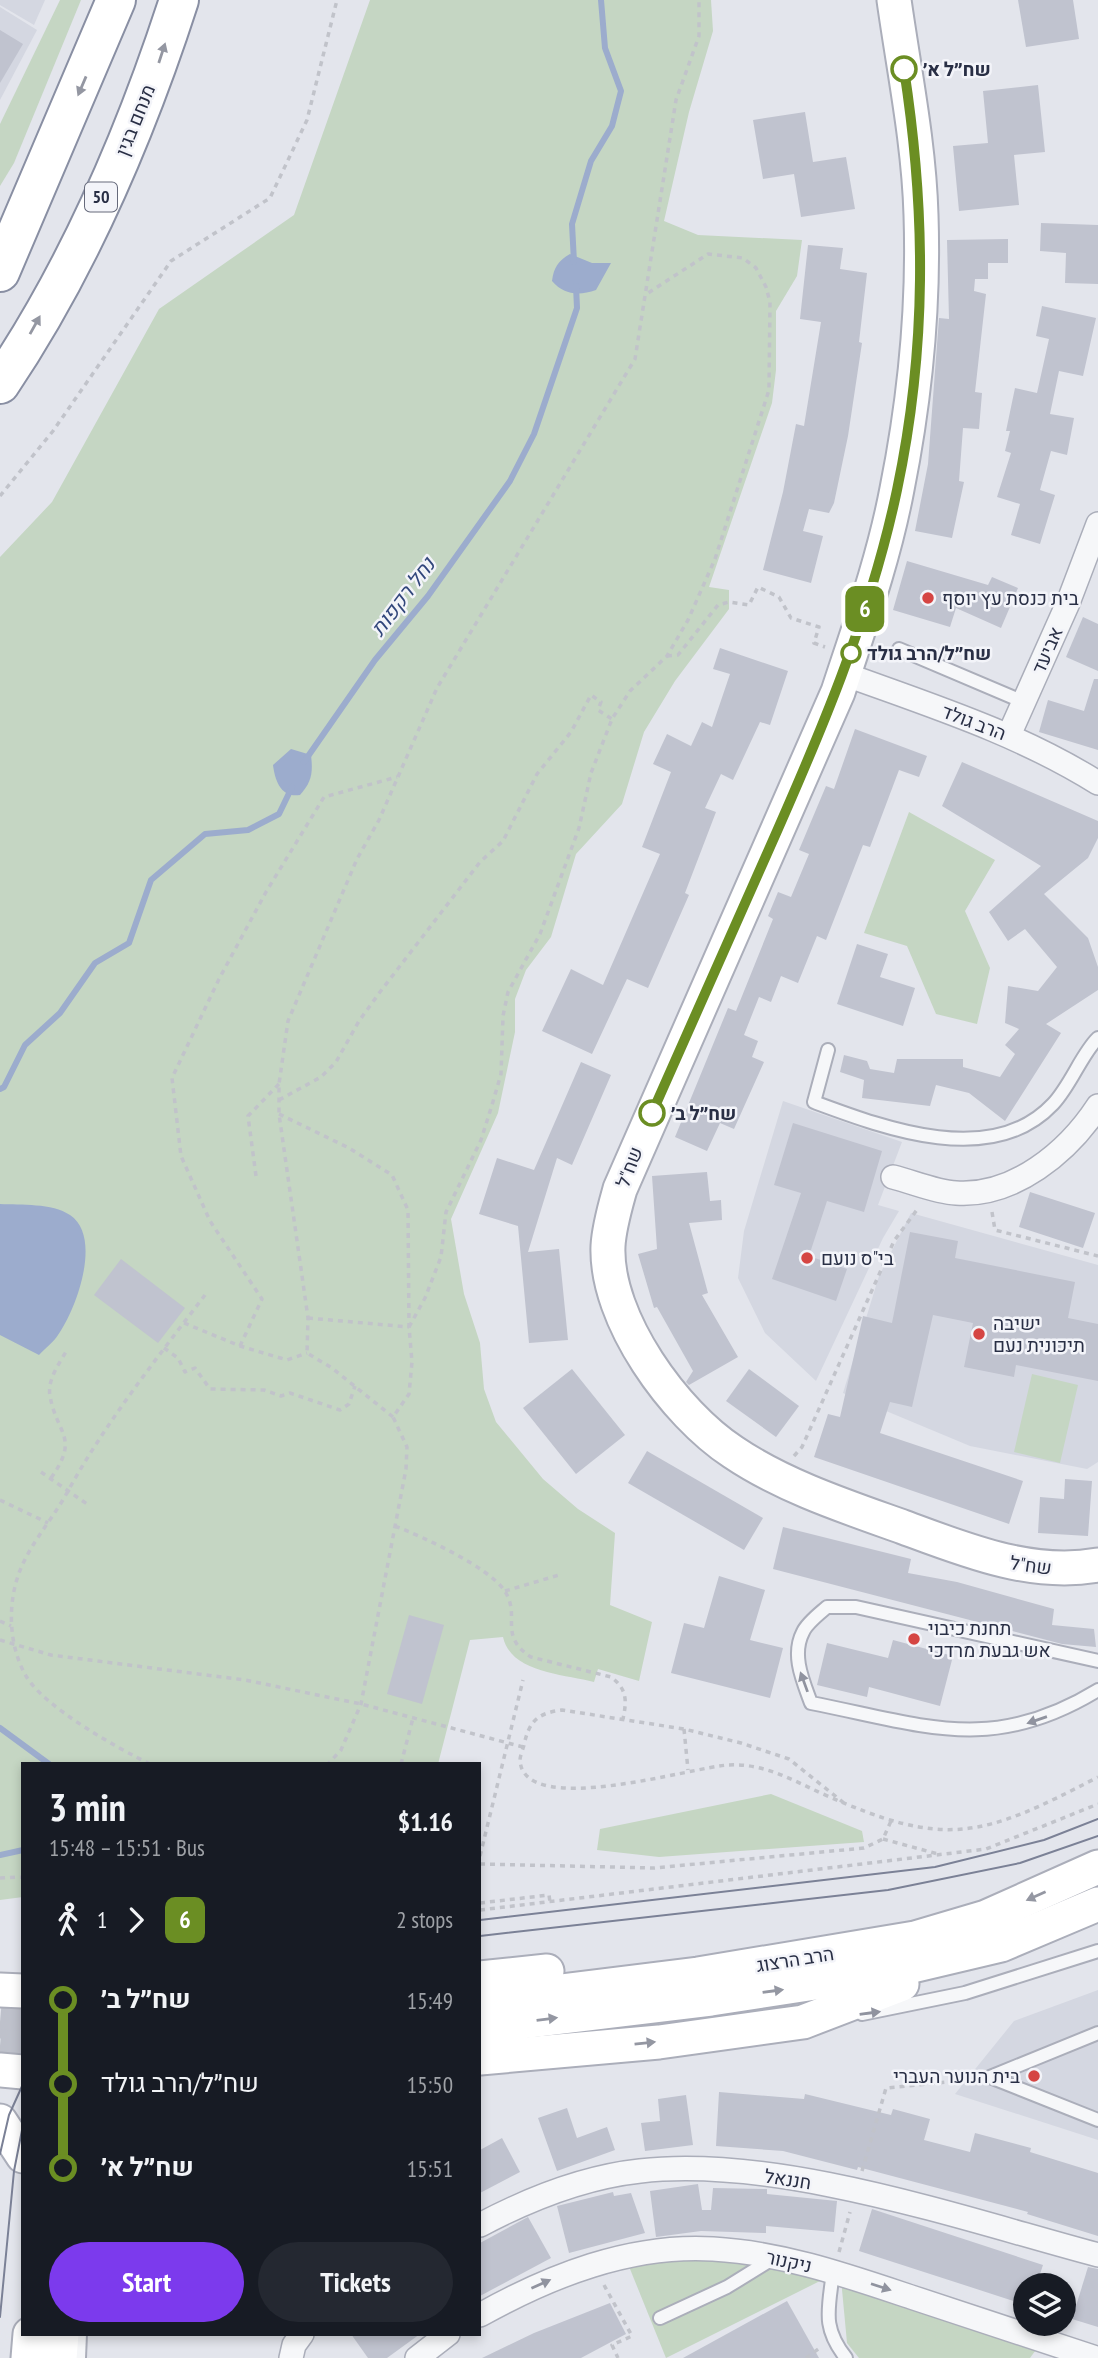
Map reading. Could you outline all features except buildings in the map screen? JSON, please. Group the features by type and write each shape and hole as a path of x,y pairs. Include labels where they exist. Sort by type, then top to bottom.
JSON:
{"highway":[{"path":"0,272 85,79 116,0"},
{"name":"מנחם בגין","path":"0,383 63,276 125,148 180,0"}],"main road":[{"name":"שח\"ל","path":"894,0 917,151 921,214 919,317 897,490 844,674 620,1189 608,1247 612,1280 629,1331 677,1403 733,1453 776,1475 878,1518 1007,1562 1056,1569 1098,1565"},
{"name":"הרב הרצוג","path":"481,2001 698,1974 864,1949 915,1938 986,1917 1098,1867"},
{"name":"הרב הרצוג","path":"481,2027 824,1984 964,1955 1045,1928 1098,1904"},
{"path":"481,1978 770,1950 864,1949"},
{"path":"481,2058 596,2049 803,2022 884,1992 964,1955"},
{"path":"0,1990 21,1992"},
{"path":"0,2070 21,2072"},
{"path":"0,2121 21,2153"},
{"path":"28,2358 30,2336"},
{"path":"60,2358 62,2336"}],"street":[{"name":"אביעד","path":"1009,735 1068,603 1098,524"},
{"name":"הרב גולד","path":"844,674 1009,735 1054,755 1098,783"},
{"path":"893,1177 954,1193 988,1193 1016,1181 1052,1158 1083,1129 1098,1106"},
{"name":"חננאל","path":"481,2225 540,2197 589,2180 640,2171 689,2168 738,2172 856,2192 1098,2255"},
{"name":"ניקנור","path":"481,2315 559,2276 604,2262 652,2252 710,2249 777,2256 833,2271 1096,2358"},
{"path":"290,2358 301,2336"},
{"path":"417,2358 445,2336"}],"lane":[{"path":"899,649 1024,702"},
{"path":"828,1050 814,1102 867,1122 966,1139 1004,1135 1034,1121 1052,1105 1076,1074 1098,1038"},
{"path":"1098,1661 856,1607 827,1607 803,1631 798,1653 800,1674 811,1703 954,1731 986,1730 1031,1723 1070,1707 1098,1690"},
{"path":"803,2022 882,2011 965,1993 1098,1951"},
{"path":"990,2077 1098,2034"},
{"path":"990,2077 1098,2120"},
{"path":"660,2318 727,2287 777,2256"},
{"path":"833,2271 828,2316 831,2339 846,2358"},
{"path":"79,2358 80,2336"}],"path":[{"path":"0,496 53,431 171,261 270,198 307,120 337,0"},
{"path":"307,1353 308,1318 279,1114 279,1084 288,1021 305,976 437,688 635,359 676,100 699,36 699,0"},
{"path":"409,1327 425,1298 440,1257 446,1212 481,1140 492,1105 501,1074 503,1016 508,992 540,934 579,828 591,773 612,719 630,691 667,656 711,570 769,390 770,302 756,268 743,258 708,254 645,295"},
{"path":"667,656 678,655 718,605 729,602 748,605 758,587 779,597 791,618 819,627 814,643"},
{"path":"279,1100 321,1077 336,1062 373,1002 480,862 503,841 537,774 571,732 591,695 601,702 598,710 612,719"},
{"path":"240,1346 262,1299 210,1221 181,1156 173,1078 219,979 266,892 324,797 398,776"},
{"path":"256,1176 248,1115 279,1084"},
{"path":"279,1114 349,1148 392,1175 408,1210 412,1362 409,1394 393,1418"},
{"path":"776,1475 802,1447 894,1241 934,1188"},
{"path":"988,1193 995,1230 1098,1256"},
{"path":"146,1762 107,1743 26,1677 14,1646 12,1626 21,1568 76,1473 205,1295"},
{"path":"308,1318 409,1327"},
{"path":"183,1323 240,1346 287,1360 307,1353"},
{"path":"164,1348 178,1358 185,1372 195,1368 210,1389 264,1390 281,1396 290,1393 340,1410 349,1404 355,1385"},
{"path":"51,1478 62,1462 66,1437 50,1396 51,1384 67,1350"},
{"path":"307,1353 355,1385 393,1418 407,1447 395,1526 361,1704 341,1750 330,1762"},
{"path":"41,1472 87,1504"},
{"path":"0,1500 48,1522"},
{"path":"395,1526 432,1541 481,1571 505,1591 510,1605 513,1641 531,1657 611,1677 622,1685 625,1692 624,1719"},
{"path":"505,1591 559,1575"},
{"path":"0,1621 12,1626"},
{"path":"0,1640 51,1655 245,1680 361,1704 523,1747"},
{"path":"481,1852 523,1680"},
{"path":"844,1803 789,1759 684,1729 562,1710 544,1712 534,1718 527,1729 520,1761 524,1772 542,1785 563,1789 591,1789 688,1770 753,1765 774,1771 844,1803 891,1821 939,1831 987,1826 1032,1809 1098,1777"},
{"path":"402,1762 413,1718"},
{"path":"684,1729 688,1770"},
{"path":"481,1910 986,1849 1098,1804"},
{"path":"883,1839 891,1821"},
{"path":"481,1864 654,1868 864,1848 883,1839 943,1855"},
{"path":"0,1878 21,1877"},
{"path":"481,1903 549,1895 550,1902"},
{"path":"833,2271 886,2088 990,2077"},
{"path":"604,2262 604,2286 632,2336 612,2345 618,2358"}],"shaded area":[{"path":"0,0 45,0 34,25 0,5"},
{"path":"0,7 37,30 0,100"},
{"name":"בי\"ס נועם","path":"783,1101 902,1142 878,1205 899,1211 883,1238 816,1381 765,1333 738,1278 744,1231"},
{"name":"ישיבה תיכונית נעם","path":"911,1213 1098,1265 1098,1462 1087,1469 970,1446 843,1393 879,1276"},
{"name":"בית הנוער העברי","path":"1098,1990 1098,2140 955,2094 1014,2021"}],"green space":[{"path":"60,0 81,0 14,163 0,186 0,124"},
{"path":"370,0 711,0 713,31 689,112 664,221 698,235 802,240 797,276 776,311 776,370 772,403 709,587 729,590 729,609 675,681 644,732 622,804 576,854 551,937 526,970 515,999 515,1032 498,1113 451,1219 464,1294 480,1343 484,1389 496,1422 543,1479 578,1509 615,1533 610,1605 652,1622 639,1681 598,1669 594,1682 554,1674 527,1665 516,1658 503,1637 470,1640 439,1762 21,1762 21,1897 0,1900 0,557 52,502 159,309 294,215"},
{"path":"909,812 995,860 965,911 990,968 977,1024 936,1014 907,946 864,933"},
{"path":"1032,1374 1078,1385 1060,1463 1014,1452"},
{"path":"771,1794 862,1831 864,1842 659,1857 597,1850 600,1829"},
{"path":"694,2256 746,2261 828,2277 666,2358 628,2264"},
{"path":"841,2279 1038,2347 1030,2358 859,2358 847,2343"}],"water":[{"path":"570,254 592,263 611,263 596,290 572,293 552,281 557,265"},
{"path":"291,749 311,755 311,776 300,795 284,791 277,782 274,771 273,765"},
{"path":"0,1204 36,1205 63,1211 80,1225 85,1240 83,1274 72,1309 56,1338 39,1355 0,1335"}],"waterway":[{"name":"נחל רקפות","path":"574,262 572,224 591,161 612,126 621,91 605,48 601,0"},
{"name":"נחל רקפות","path":"304,762 375,660 428,596 510,481 534,434 577,308 576,286"},
{"name":"נחל רקפות","path":"0,1089 4,1087 25,1045 60,1013 95,963 129,943 151,880 205,834 248,830 279,814 292,787"},
{"path":"0,1728 46,1762"},
{"path":"0,1855 21,1850"}],"tunnel":[{"path":"0,2022 21,2024"},
{"path":"0,2046 21,2048"}],"tram line":[{"path":"481,1920 935,1867 1044,1840 1098,1819"},
{"path":"481,1936 888,1890 1020,1863 1098,1836"},
{"path":"0,2154 9,2115 21,2088"},
{"path":"0,2317 14,2171 21,2135"}],"bus line":[{"name":"6","path":"652,1113 838,692 866,607 897,490 915,370 921,266 917,151 904,69"}],"place":[{"name":"שח״ל א׳","path":"904,69"},
{"name":"בית כנסת עץ יוסף","path":"928,598"},
{"name":"שח״ל/הרב גולד","path":"851,653"},
{"name":"שח״ל ב׳","path":"652,1113"},
{"name":"בי\"ס נועם","path":"807,1258"},
{"name":"ישיבה תיכונית נעם","path":"979,1334"},
{"name":"תחנת כיבוי אש גבעת מרדכי","path":"914,1639"},
{"name":"בית הנוער העברי","path":"1034,2076"}]}
